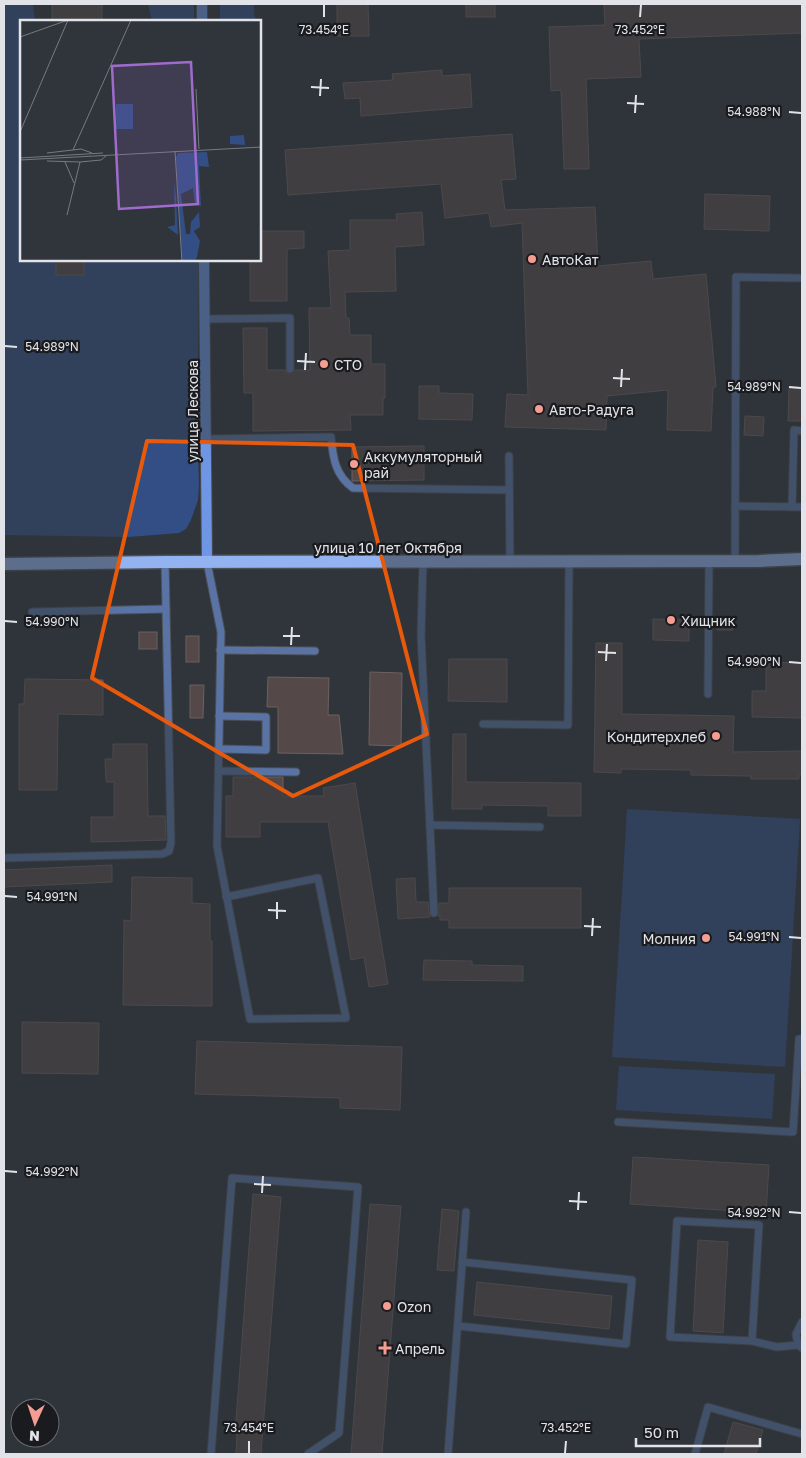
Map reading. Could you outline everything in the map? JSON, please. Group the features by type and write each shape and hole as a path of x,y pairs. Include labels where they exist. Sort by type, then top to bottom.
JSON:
{"main road":[{"path":"202,4 202,20"},
{"name":"улица Лескова","path":"204,261 207,562"},
{"name":"улица 10 лет Октября","path":"4,564 165,562 734,562 802,559"},
{"name":"улица 10 лет Октября","path":"772,561 802,565"}],"lane":[{"path":"734,562 736,278 799,278"},
{"path":"205,320 290,318 290,369"},
{"path":"792,507 794,430 802,431"},
{"path":"206,439 331,438 333,461 343,482 353,488 510,490"},
{"path":"509,456 510,562"},
{"path":"735,506 802,507"},
{"path":"4,858 162,854 169,851 171,842 165,562"},
{"path":"207,562 221,632 217,846 226,897 250,1019 346,1018 318,878 226,897"},
{"path":"423,562 421,634 434,913"},
{"path":"483,724 568,725 569,562"},
{"path":"708,694 709,562"},
{"path":"32,612 166,609"},
{"path":"220,650 314,651"},
{"path":"219,716 266,717 266,750 219,749"},
{"path":"218,771 296,772"},
{"path":"430,825 540,827"},
{"path":"618,1122 793,1132 799,1039 802,1039"},
{"path":"211,1454 232,1178 358,1187 339,1433 308,1454"},
{"path":"448,1454 466,1212"},
{"path":"752,1342 759,1226 677,1221 670,1337 752,1342 777,1348 800,1346 796,1334 802,1322"},
{"path":"458,1326 626,1344 632,1280 462,1262"},
{"path":"695,1454 708,1407 802,1434"}],"highlighted area":[{"path":"147,441 353,445 427,734 293,796 92,678"}],"shaded area":[{"path":"4,4 31,4 33,5 35,20 20,20 20,261 198,261 199,485 198,500 191,520 186,529 179,533 129,537 4,535"},
{"path":"148,4 194,4 194,20 152,20"},
{"path":"220,4 254,4 256,20 220,20"},
{"name":"Молния","path":"627,809 800,819 785,1067 612,1057"},
{"path":"619,1066 775,1074 772,1119 616,1110"}],"building":[{"path":"52,4 102,4 102,20 52,20"},
{"path":"337,4 368,4 369,36 337,36"},
{"path":"466,4 495,4 495,17 466,17"},
{"path":"604,4 802,4 802,33 639,39 641,77 586,79 589,169 564,169 561,90 551,91 549,27 605,25"},
{"path":"442,70 442,76 470,74 472,107 361,116 360,98 345,99 343,83 393,80 392,74"},
{"path":"512,134 516,179 501,180 505,210 595,207 598,266 651,261 653,279 706,274 716,387 713,387 711,431 667,430 668,390 607,396 606,430 505,427 507,394 528,395 522,223 491,227 489,213 445,218 441,184 288,195 285,150"},
{"path":"705,194 770,196 769,231 704,229"},
{"path":"422,212 424,245 395,247 396,291 345,292 346,318 349,318 350,335 371,335 371,364 385,364 383,415 350,415 351,430 253,431 253,393 244,393 243,328 267,328 267,370 285,370 290,374 295,370 310,370 309,308 331,308 328,251 350,250 350,220 397,220 396,214"},
{"path":"261,231 304,231 304,248 287,249 287,301 250,301 250,261 261,261"},
{"path":"56,261 84,261 84,275 56,275"},
{"path":"419,386 439,386 439,393 473,394 472,420 419,419"},
{"path":"789,388 802,388 802,421 788,421"},
{"path":"745,416 764,417 763,436 744,435"},
{"path":"424,446 424,480 352,481 352,447"},
{"path":"717,617 733,618 733,630 717,630"},
{"path":"653,619 689,620 689,641 653,640"},
{"path":"139,632 157,632 157,649 139,649"},
{"path":"186,636 199,636 199,662 186,662"},
{"path":"596,643 622,643 622,714 734,716 733,752 802,751 802,774 799,775 799,779 751,779 751,776 691,775 691,770 621,769 621,773 594,772"},
{"path":"449,659 507,659 507,702 448,701"},
{"path":"766,662 802,663 802,718 752,717 752,691 766,691"},
{"path":"370,672 402,673 401,746 369,745"},
{"path":"268,677 329,678 328,715 339,715 343,754 278,753 278,707 267,707"},
{"path":"25,679 103,680 103,715 58,714 57,790 19,790 19,704 24,704"},
{"path":"190,685 204,685 203,718 190,718"},
{"path":"453,734 466,734 466,782 581,783 581,816 548,816 548,806 482,805 482,809 452,809"},
{"path":"113,744 147,744 148,816 165,816 166,840 91,842 91,817 114,817 114,782 106,782 105,759 113,759"},
{"path":"233,777 283,777 283,796 324,796 323,788 355,783 388,984 369,987 364,957 351,960 328,822 260,822 260,837 226,837 226,796 233,796"},
{"path":"112,865 112,882 4,887 4,870"},
{"path":"132,877 192,878 192,903 210,904 212,1006 123,1005 124,920 131,921"},
{"path":"415,878 416,902 428,902 430,917 398,919 396,879"},
{"path":"449,888 581,888 581,928 449,928 449,920 440,920 440,916 438,916 439,903 449,903"},
{"path":"424,960 472,961 472,965 523,966 523,981 423,980"},
{"path":"22,1022 99,1023 98,1074 22,1073"},
{"path":"197,1041 402,1047 400,1110 340,1108 340,1098 195,1094"},
{"path":"633,1157 769,1165 766,1213 630,1204"},
{"path":"253,1194 281,1197 261,1454 236,1454 237,1434 235,1434"},
{"path":"370,1204 401,1206 382,1454 351,1454"},
{"path":"442,1209 459,1211 454,1271 437,1270"},
{"path":"698,1240 728,1242 723,1333 693,1331"},
{"path":"477,1282 612,1296 609,1329 474,1315"},
{"path":"733,1422 763,1430 756,1454 724,1454"}],"place":[{"name":"АвтоКат","path":"532,259"},
{"name":"СТО","path":"324,364"},
{"name":"Авто-Радуга","path":"539,409"},
{"name":"Аккумуляторный рай","path":"354,464"},
{"name":"Хищник","path":"671,620"},
{"name":"Кондитерхлеб","path":"716,736"},
{"name":"Молния","path":"706,938"},
{"name":"Ozon","path":"387,1306"},
{"name":"Апрель","path":"385,1348"}]}
